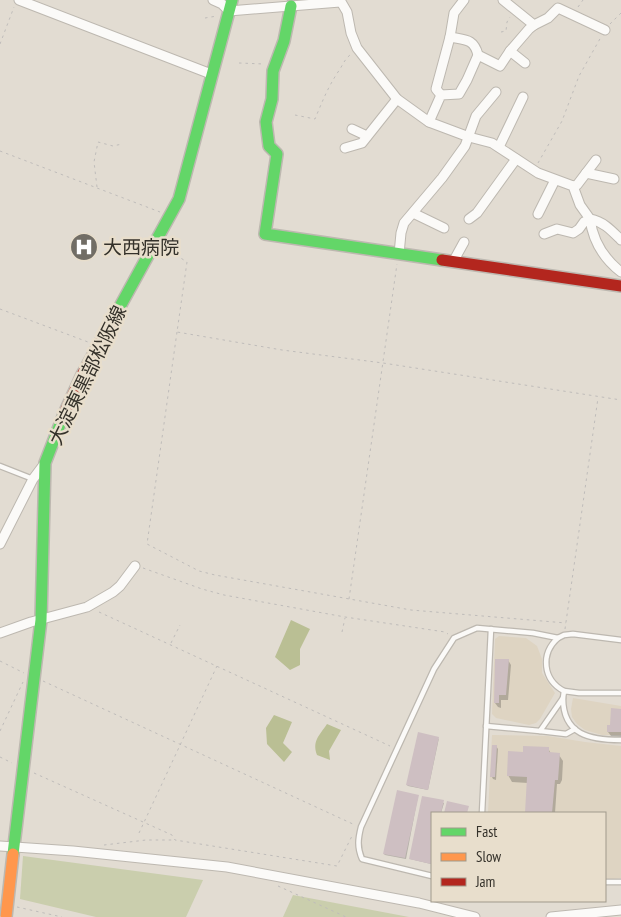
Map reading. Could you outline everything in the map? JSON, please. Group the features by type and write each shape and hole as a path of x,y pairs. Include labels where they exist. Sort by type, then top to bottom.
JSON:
{"main road":[{"name":"大淀東黒部松阪線","path":"6,917 31,679 41,620 45,462 61,421 98,346 179,199 228,6"},
{"path":"291,6 284,41 273,71 272,99 266,122 269,146 277,154 265,234 621,286"}],"street":[{"path":"18,0 211,74"},
{"path":"213,0 228,6 291,6 340,1 347,12 351,33 357,48 397,99 428,122 492,143 534,170 573,186 577,185 596,160"},
{"path":"450,37 472,42 476,45 478,54 459,94 441,95 436,90 450,37 454,13 464,0"},
{"path":"503,0 522,13 534,25"},
{"path":"478,54 500,66 529,29 548,18 558,8 605,30"},
{"path":"510,51 525,63"},
{"path":"399,254 404,223 442,178 465,146 476,116 496,92"},
{"path":"428,122 441,95"},
{"path":"499,147 523,98"},
{"path":"345,148 362,143 397,99"},
{"path":"352,129 367,136"},
{"path":"469,219 477,213 516,159"},
{"path":"586,173 614,179"},
{"path":"538,214 556,180"},
{"path":"573,186 580,205 590,219 599,248 621,272"},
{"path":"413,213 444,228"},
{"path":"544,234 557,229 573,232 590,219 598,220 608,226 621,240"},
{"path":"452,262 464,242"},
{"path":"0,544 33,479 45,462"},
{"path":"0,633 87,606 113,592 135,566"},
{"path":"0,846 14,850 227,867 419,903 475,917"},
{"path":"551,917 621,910"}],"lane":[{"path":"0,466 33,479"},
{"path":"431,876 362,859 358,850 358,840 361,827 434,669 454,638 477,628 533,633 558,638"},
{"path":"482,812 491,629"},
{"path":"621,640 574,634 564,635 558,638 549,649 546,667 553,684 564,691 621,693"},
{"path":"540,730 562,698 564,691"},
{"path":"562,698 564,712 575,730 580,734 592,738 621,740"},
{"path":"486,726 566,734 575,730"},
{"path":"606,882 621,882"}],"path":[{"path":"0,44 18,0"},
{"path":"205,18 228,6"},
{"path":"501,32 506,31 507,22 515,10"},
{"path":"534,170 562,120 580,76 605,30 621,13"},
{"path":"295,115 315,119 330,84 343,61 357,48"},
{"path":"239,63 275,64"},
{"path":"97,188 98,181 94,162 98,142 113,146 122,144"},
{"path":"0,151 170,218"},
{"path":"156,242 187,262 147,544 199,571 349,600 412,610 566,623"},
{"path":"349,600 399,254"},
{"path":"0,309 98,346"},
{"path":"177,332 282,350 621,400"},
{"path":"564,635 598,397"},
{"path":"135,566 224,595 346,618 445,632 454,638"},
{"path":"87,606 398,749"},
{"path":"342,632 346,618"},
{"path":"171,644 180,625"},
{"path":"0,661 24,673 31,679 180,744 361,827"},
{"path":"139,833 217,665"},
{"path":"0,731 24,681 31,679"},
{"path":"0,757 12,763"},
{"path":"34,773 172,835 175,840"},
{"path":"105,845 146,840 175,840 337,866 353,832 361,827"},
{"path":"272,883 346,917"},
{"path":"16,906 62,917"}],"shaded area":[{"path":"499,636 526,638 537,646 542,659 542,673 555,693 536,723 529,725 496,718 492,714 495,639"},
{"path":"573,698 621,706 621,735 602,735 585,730 577,724 572,717"},
{"path":"492,735 548,736 621,746 621,878 606,880 606,812 488,812"}],"green space":[{"path":"291,620 310,629 300,649 300,665 290,670 275,657"},
{"path":"274,715 292,722 283,743 292,752 284,762 267,744 266,728"},
{"path":"327,724 341,730 329,751 330,760 317,755 315,746 317,739"},
{"path":"23,856 203,880 186,917 96,917 20,899"},
{"path":"293,895 409,917 283,917"}],"building":[{"path":"495,659 509,659 506,695 499,695 499,703 494,703"},
{"path":"611,708 621,709 621,732 607,732 607,725 610,725"},
{"path":"418,732 439,737 428,790 406,785"},
{"path":"492,745 497,745 495,777 490,777"},
{"path":"523,746 549,747 549,752 560,753 558,780 555,780 552,812 525,812 527,777 507,776 508,751 523,752"},
{"path":"397,790 419,795 405,858 383,854"},
{"path":"422,796 444,800 441,812 431,812 431,864 409,859"},
{"path":"447,801 469,806 467,812 444,812"}],"traffic: fast":[{"path":"117,312 179,199 232,0"},
{"path":"291,6 284,41 273,71 272,99 266,122 269,146 277,154 265,234 442,260"},
{"path":"13,854 41,620 45,463 64,414"}],"traffic: jam":[{"path":"442,260 621,286"},
{"path":"64,414 82,375 117,312"}],"traffic: slow":[{"path":"6,917 13,854"}],"place":[{"name":"大西病院","path":"84,247"}]}
